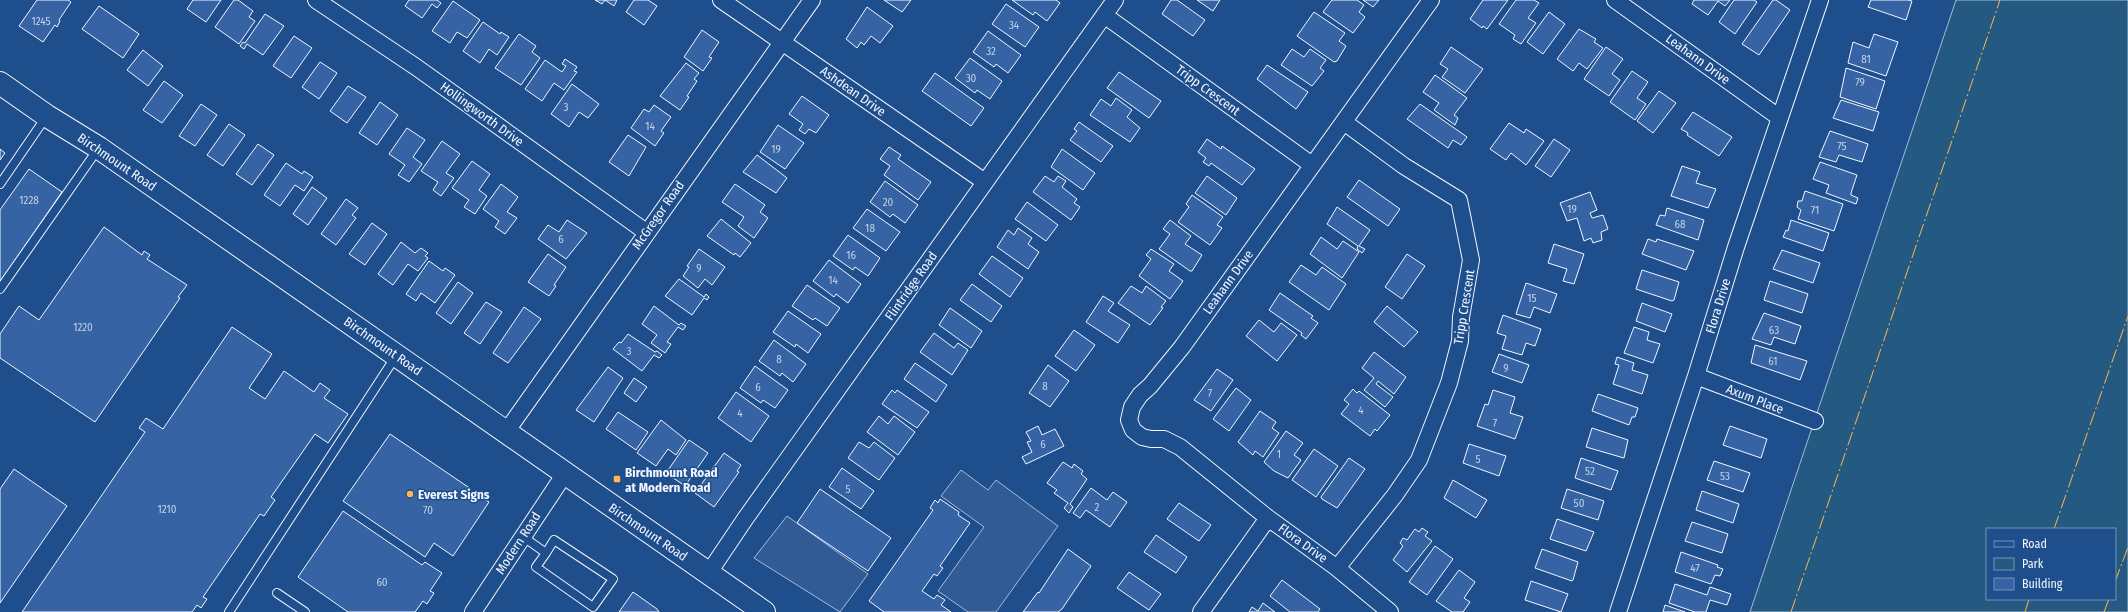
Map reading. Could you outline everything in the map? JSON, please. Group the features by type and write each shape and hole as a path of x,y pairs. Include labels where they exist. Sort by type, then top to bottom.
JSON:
{"main road":[{"name":"Birchmount Road","path":"0,83 47,116 98,148 764,612"}],"street":[{"name":"Hollingworth Drive","path":"316,0 416,67 646,232"},
{"name":"Ashdean Drive","path":"721,0 985,182"},
{"name":"McGregor Road","path":"506,432 646,232 812,0"},
{"name":"Flintridge Road","path":"708,574 745,519 1114,0"},
{"name":"Leahann Drive","path":"1268,518 1180,447 1164,439 1142,437 1133,430 1129,420 1132,407 1140,394 1150,386 1182,347 1431,0"},
{"name":"Leahann Drive","path":"1615,0 1780,118"},
{"name":"Flora Drive","path":"1618,612 1696,376 1736,247 1820,0"},
{"name":"Tripp Crescent","path":"1104,15 1312,165"},
{"name":"Tripp Crescent","path":"1337,568 1395,495 1419,460 1449,383 1460,341 1461,318 1471,260 1459,200 1404,166 1344,122"},
{"name":"Axum Place","path":"1696,376 1815,421"},
{"name":"Modern Road","path":"473,612 564,474"},
{"name":"Flora Drive","path":"1201,612 1268,518 1337,568 1390,612"}],"lane":[{"path":"0,184 47,116"},
{"path":"0,288 98,148"},
{"path":"229,612 396,355"},
{"path":"522,536 546,553"},
{"path":"554,540 612,579 593,607 536,567 546,553 554,540"},
{"path":"277,593 305,612"}],"green space":[{"path":"1956,0 2128,0 2128,612 1750,612"}],"shaded area":[{"path":"961,470 988,490 996,480 1058,526 996,612 968,612 938,591 984,527 941,496"},
{"path":"787,516 868,574 840,612 754,558"}],"building":[{"path":"37,0 68,0 71,2 59,20 60,21 57,27 55,25 43,42 19,26"},
{"path":"193,0 221,0 206,22 187,9"},
{"path":"234,0 238,0 253,11 249,17 255,21 239,44 215,27"},
{"path":"409,0 437,0 441,3 437,8 432,4 422,18 405,6"},
{"path":"595,0 605,0 602,4"},
{"path":"605,0 617,0 614,6"},
{"path":"634,0 648,0 657,6 644,25 626,12"},
{"path":"884,0 911,0 902,12"},
{"path":"1012,0 1056,0 1060,3 1047,21 1035,12 1033,15"},
{"path":"1171,0 1177,0 1205,20 1193,36 1162,14"},
{"path":"1197,0 1220,0 1213,11"},
{"path":"1332,0 1357,0 1364,5 1359,12 1365,17 1353,33 1323,12"},
{"path":"1363,0 1379,0 1373,7"},
{"path":"1483,0 1508,0 1487,29 1483,26 1482,28 1470,19"},
{"path":"1516,0 1534,0 1539,3 1528,18 1536,23 1521,44 1513,39 1515,35 1499,24"},
{"path":"1694,0 1730,0 1725,6 1718,1 1708,15 1692,4"},
{"path":"1734,0 1754,0 1757,2 1735,34 1719,22"},
{"path":"1773,0 1776,0 1790,10 1759,55 1742,44"},
{"path":"1871,0 1912,1 1906,20 1868,7"},
{"path":"453,1 480,20 467,38 457,32 450,43 432,31"},
{"path":"1006,4 1039,27 1025,47 992,24"},
{"path":"99,6 139,34 123,58 82,29"},
{"path":"867,7 893,26 880,43 871,36 864,45 861,42 857,48 846,39"},
{"path":"1314,12 1345,33 1339,41 1346,46 1337,61 1334,62 1297,36"},
{"path":"1549,12 1565,24 1543,54 1527,42"},
{"path":"265,14 284,26 263,55 247,44 244,49 240,46 243,42 245,43"},
{"path":"483,22 500,34 501,32 509,37 497,55 489,49 480,63 463,51"},
{"path":"1579,29 1596,39 1594,42 1603,48 1587,69 1579,63 1573,71 1557,59"},
{"path":"702,30 719,42 709,57 712,58 703,71 684,57"},
{"path":"988,31 1021,55 1008,73 996,64 994,67 973,52"},
{"path":"519,34 536,46 532,52 540,58 521,85 495,68"},
{"path":"1874,34 1898,42 1886,76 1848,63 1853,42 1869,48"},
{"path":"294,36 312,48 291,78 273,66"},
{"path":"1451,47 1483,69 1465,93 1442,77 1448,69 1440,64"},
{"path":"1606,47 1623,59 1612,74 1620,80 1609,96 1584,79"},
{"path":"1292,49 1304,57 1310,49 1326,60 1320,68 1324,71 1312,86 1281,65"},
{"path":"143,50 163,66 148,86 127,70"},
{"path":"970,58 1002,81 990,99 977,90 975,93 955,78"},
{"path":"565,59 577,67 574,71 577,72 564,90 554,83 542,101 525,89 545,60 562,72 566,66 562,64"},
{"path":"320,62 337,73 319,99 302,87"},
{"path":"686,63 699,73 694,79 697,81 687,96 689,97 680,110 660,96"},
{"path":"1267,65 1308,92 1296,109 1257,79"},
{"path":"1846,68 1885,81 1876,109 1840,97"},
{"path":"1632,71 1648,82 1637,98 1646,104 1635,120 1610,102"},
{"path":"1119,72 1161,101 1149,118 1107,88"},
{"path":"935,73 984,108 971,126 922,91"},
{"path":"1435,75 1467,98 1454,115 1458,118 1455,125 1434,110 1439,103 1423,92"},
{"path":"164,81 183,95 162,123 143,110"},
{"path":"572,84 599,104 588,118 579,112 569,127 551,114"},
{"path":"348,86 366,97 347,123 330,111"},
{"path":"1659,91 1676,103 1653,133 1637,121"},
{"path":"802,96 829,115 816,133 809,129 805,134 799,130 803,124 789,114"},
{"path":"1116,98 1132,110 1127,117 1140,128 1130,142 1090,115 1101,99 1111,106"},
{"path":"1841,100 1879,112 1873,131 1833,118"},
{"path":"380,102 398,115 377,145 359,133"},
{"path":"201,104 217,115 195,146 179,136"},
{"path":"1420,104 1467,137 1461,145 1453,140 1448,148 1407,119"},
{"path":"654,105 671,117 661,131 664,133 655,146 631,128 644,109 649,112"},
{"path":"1693,112 1732,137 1719,156 1687,135 1688,133 1681,129"},
{"path":"1079,122 1113,146 1101,162 1070,140 1077,131 1074,129"},
{"path":"1509,123 1524,133 1526,129 1544,141 1526,165 1511,153 1506,160 1490,149"},
{"path":"229,124 245,135 223,166 207,155"},
{"path":"778,125 804,143 785,169 760,152"},
{"path":"407,128 425,140 413,157 422,164 409,182 398,175 405,165 389,154"},
{"path":"1830,131 1868,144 1862,162 1839,155 1836,162 1819,157"},
{"path":"628,135 646,147 629,176 609,162"},
{"path":"1207,139 1221,149 1222,146 1255,169 1242,185 1211,163 1209,166 1203,162 1206,158 1198,152"},
{"path":"1554,139 1570,150 1551,177 1535,166"},
{"path":"442,141 460,154 446,173 454,178 441,196 433,190 438,182 421,171"},
{"path":"258,144 274,155 252,185 236,174"},
{"path":"889,147 901,155 898,159 931,182 918,200 884,175 890,166 880,159"},
{"path":"0,149 5,153 0,160"},
{"path":"1062,149 1095,173 1083,190 1051,167"},
{"path":"757,155 787,178 776,193 743,172"},
{"path":"472,161 490,174 479,190 487,196 475,214 464,207 469,200 452,188"},
{"path":"1820,162 1857,175 1851,193 1851,195 1858,198 1856,204 1826,193 1829,185 1813,179"},
{"path":"286,163 302,174 304,171 313,177 304,191 295,185 280,206 264,195"},
{"path":"1682,166 1700,172 1696,183 1716,189 1708,208 1671,196"},
{"path":"29,169 62,192 0,282 0,210"},
{"path":"1045,176 1054,182 1058,176 1066,181 1062,187 1077,199 1074,203 1080,207 1071,220 1033,192"},
{"path":"1207,176 1237,198 1226,215 1195,193"},
{"path":"1359,180 1400,209 1388,226 1347,197"},
{"path":"885,181 918,205 905,223 893,214 890,217 870,202"},
{"path":"501,184 518,197 507,212 517,218 505,234 495,227 499,221 483,209"},
{"path":"735,184 765,205 760,212 768,218 754,238 738,226 744,217 722,202"},
{"path":"312,187 327,198 308,225 293,214"},
{"path":"1805,191 1843,204 1834,231 1798,219 1801,210 1797,207 1798,201 1802,201"},
{"path":"1590,192 1597,210 1590,213 1592,218 1603,215 1608,229 1601,232 1602,240 1593,243 1591,238 1584,241 1577,218 1567,221 1560,203"},
{"path":"1192,195 1223,217 1217,225 1222,228 1210,245 1178,222 1189,207 1186,204"},
{"path":"346,199 358,208 352,215 356,218 336,245 321,234"},
{"path":"1027,202 1058,225 1046,241 1015,219"},
{"path":"1337,207 1370,230 1359,246 1365,249 1362,253 1357,249 1358,246 1327,224"},
{"path":"1667,208 1704,220 1698,240 1656,225 1660,215 1665,216"},
{"path":"867,209 900,232 886,251 853,228"},
{"path":"721,219 751,243 740,257 735,253 734,255 707,236"},
{"path":"567,220 587,233 566,259 538,239 548,225 559,232"},
{"path":"1170,220 1191,236 1185,244 1202,255 1192,271 1159,249 1170,234 1163,229"},
{"path":"1791,220 1829,233 1823,251 1783,237 1786,230 1788,231"},
{"path":"372,223 387,234 365,265 349,254"},
{"path":"104,227 142,255 144,251 150,255 147,259 187,285 178,297 180,298 95,422 0,358 0,334 19,306 39,320"},
{"path":"1018,228 1032,238 1028,244 1039,252 1028,269 997,247 1008,230 1014,235"},
{"path":"848,235 880,258 868,276 855,267 853,270 833,256"},
{"path":"1321,237 1337,249 1343,241 1359,252 1342,278 1310,254"},
{"path":"1648,239 1656,242 1657,239 1694,251 1686,270 1642,254"},
{"path":"401,242 415,253 421,248 428,253 425,256 428,258 418,271 408,264 393,285 378,274"},
{"path":"1554,244 1584,254 1574,284 1563,281 1567,269 1548,263"},
{"path":"699,249 725,267 712,285 705,279 698,288 683,276 689,267 687,266"},
{"path":"1151,249 1174,264 1169,271 1183,281 1170,299 1139,276 1151,259 1146,255"},
{"path":"1782,250 1820,263 1813,283 1773,269"},
{"path":"548,254 566,267 554,285 556,286 549,296 528,282"},
{"path":"1407,254 1425,266 1402,299 1385,287"},
{"path":"992,256 1023,278 1010,297 979,274"},
{"path":"829,260 861,284 848,303 836,294 834,297 813,281"},
{"path":"429,261 443,271 445,268 455,275 435,303 421,293 416,301 406,294"},
{"path":"1301,265 1316,275 1322,267 1346,284 1329,310 1289,282"},
{"path":"1642,270 1679,282 1674,300 1672,301 1636,289"},
{"path":"679,279 704,297 706,294 709,297 707,300 704,298 692,315 665,296"},
{"path":"1770,281 1808,294 1802,313 1764,300"},
{"path":"458,282 473,293 451,324 436,313"},
{"path":"1526,283 1557,294 1550,313 1534,307 1530,318 1516,314"},
{"path":"972,284 1002,306 991,322 960,300"},
{"path":"807,285 840,308 827,326 815,318 813,320 792,306"},
{"path":"1131,286 1142,293 1146,286 1166,301 1161,307 1163,308 1150,325 1118,303"},
{"path":"1280,293 1313,316 1311,318 1318,323 1306,339 1301,335 1302,333 1269,310"},
{"path":"1103,296 1114,303 1108,311 1130,325 1118,343 1086,322"},
{"path":"486,302 502,312 480,344 464,333"},
{"path":"1642,303 1672,314 1665,332 1636,321"},
{"path":"654,306 679,325 681,323 686,326 683,330 678,327 667,342 671,344 665,353 651,343 657,335 642,324"},
{"path":"1387,306 1418,332 1404,347 1374,322"},
{"path":"524,307 541,319 508,363 493,353"},
{"path":"950,308 982,331 971,348 939,325"},
{"path":"788,311 821,334 808,353 796,344 795,347 773,332"},
{"path":"1764,313 1801,326 1795,344 1774,337 1771,345 1752,339"},
{"path":"1503,315 1541,329 1535,346 1526,343 1522,355 1502,349 1506,336 1497,333"},
{"path":"1259,320 1274,332 1281,323 1297,335 1277,361 1246,336"},
{"path":"232,327 272,354 249,388 265,399 284,371 314,392 320,383 330,390 324,398 348,414 328,443 315,434 271,497 275,500 264,516 260,514 203,597 207,599 201,608 197,605 192,612 22,612 145,432 139,428 146,418 163,429"},
{"path":"1634,327 1649,332 1647,340 1660,344 1653,363 1624,353"},
{"path":"1074,330 1095,345 1076,371 1055,356"},
{"path":"934,333 954,348 958,343 968,350 952,375 920,352"},
{"path":"628,334 662,355 659,358 654,355 642,371 613,349 619,342 621,343"},
{"path":"774,340 806,364 793,382 782,373 780,376 759,361"},
{"path":"1755,345 1807,361 1800,380 1751,363"},
{"path":"1374,352 1406,377 1394,394 1378,381 1376,384 1393,397 1385,407 1364,390 1374,378 1362,368"},
{"path":"1499,354 1529,365 1522,383 1492,372"},
{"path":"1617,357 1634,363 1632,370 1648,375 1642,394 1613,384 1619,365 1615,364"},
{"path":"915,363 947,385 936,402 904,379"},
{"path":"1048,365 1069,381 1050,407 1029,393"},
{"path":"755,366 788,390 775,408 763,400 761,403 740,388"},
{"path":"608,367 623,378 594,422 576,410"},
{"path":"1217,369 1233,380 1211,411 1194,400"},
{"path":"634,378 647,387 636,402 624,393"},
{"path":"1236,388 1251,400 1229,431 1213,419"},
{"path":"1353,389 1357,393 1359,391 1390,415 1377,431 1375,429 1370,436 1341,414 1349,404 1344,400"},
{"path":"892,390 895,393 897,390 929,412 917,428 882,404"},
{"path":"1493,390 1515,397 1510,413 1523,417 1515,439 1477,426 1485,404 1488,405"},
{"path":"736,392 769,416 751,442 718,418"},
{"path":"1598,394 1638,408 1635,417 1632,417 1629,425 1592,411"},
{"path":"1260,411 1276,422 1272,428 1279,433 1263,457 1255,451 1253,455 1238,442"},
{"path":"618,412 648,432 636,450 606,429"},
{"path":"879,416 888,424 894,416 915,432 898,455 867,432"},
{"path":"661,420 686,440 676,455 668,449 656,466 637,453"},
{"path":"1038,426 1042,435 1055,429 1064,446 1026,464 1022,457 1032,452 1027,442 1031,441 1026,432"},
{"path":"1730,426 1767,439 1761,458 1723,445"},
{"path":"1592,428 1628,440 1624,458 1586,447"},
{"path":"1286,431 1303,443 1294,455 1301,460 1288,478 1274,471 1264,462"},
{"name":"Everest Signs","path":"390,434 471,489 469,492 473,495 475,493 489,502 453,556 434,543 425,557 343,501"},
{"path":"689,440 708,453 685,486 666,473"},
{"path":"859,442 869,448 874,442 895,458 879,480 848,458"},
{"path":"1469,444 1506,456 1499,476 1463,463"},
{"path":"1314,449 1338,466 1316,497 1292,480"},
{"path":"724,453 741,465 737,471 739,472 714,507 695,493"},
{"path":"1349,458 1365,469 1337,508 1321,497"},
{"path":"1581,458 1618,471 1611,490 1575,478"},
{"path":"1714,461 1750,473 1743,492 1707,480"},
{"path":"1063,462 1072,468 1074,464 1083,471 1081,474 1087,479 1070,504 1073,507 1069,513 1064,508 1068,503 1054,493 1057,490 1047,483"},
{"path":"842,468 874,491 861,509 829,487"},
{"path":"14,469 67,506 0,603 0,489"},
{"path":"1453,480 1487,500 1476,518 1444,498"},
{"path":"1091,488 1107,500 1113,492 1127,502 1110,527 1086,510 1080,518 1073,513"},
{"path":"820,489 891,538 868,571 797,523"},
{"path":"1567,489 1604,501 1598,520 1561,508"},
{"path":"1702,491 1739,504 1733,523 1696,510"},
{"path":"940,499 959,512 958,515 970,523 940,566 943,568 937,576 934,574 922,591 934,599 937,595 945,600 941,605 951,612 884,612 869,601 933,510 930,508 935,500 938,503"},
{"path":"1179,503 1211,525 1199,541 1167,519"},
{"path":"343,511 422,565 425,562 442,573 430,591 434,593 427,604 423,601 415,612 348,612 298,577"},
{"path":"1557,519 1594,532 1586,551 1550,539"},
{"path":"1692,522 1728,534 1722,553 1685,541"},
{"path":"1422,528 1428,532 1425,536 1432,541 1407,572 1393,560 1403,546 1400,543 1403,538 1407,540 1415,529 1419,532"},
{"path":"1156,535 1187,557 1176,573 1144,552"},
{"path":"1435,546 1453,559 1427,595 1409,582"},
{"path":"1068,549 1091,566 1062,609 1058,612 1023,612 1038,592 1039,593"},
{"path":"1542,549 1578,562 1572,581 1535,568"},
{"path":"1681,552 1718,565 1717,567 1723,569 1720,576 1715,575 1711,584 1675,572"},
{"path":"1459,570 1475,582 1464,598 1470,602 1463,612 1452,612 1436,601"},
{"path":"1129,572 1161,594 1149,610 1117,588"},
{"path":"1282,580 1320,609 1318,612 1290,612 1270,596"},
{"path":"1531,581 1568,594 1561,612 1525,600"},
{"path":"1675,584 1707,595 1710,587 1731,594 1727,605 1710,600 1706,612 1695,612 1669,603"},
{"path":"633,592 657,609 659,612 619,612"},
{"path":"1263,603 1275,612 1249,612 1252,607 1258,611"},
{"path":"1665,605 1685,612 1663,612"}],"power":[{"path":"1791,612 2000,0"},
{"path":"2054,528 2128,316"},
{"path":"2116,579 2128,547"},
{"path":"2025,612 2029,600"},
{"path":"2104,612 2109,600"}],"place":[{"name":"Birchmount Road at Modern Road","path":"617,479"},
{"name":"Everest Signs","path":"410,494"}]}
